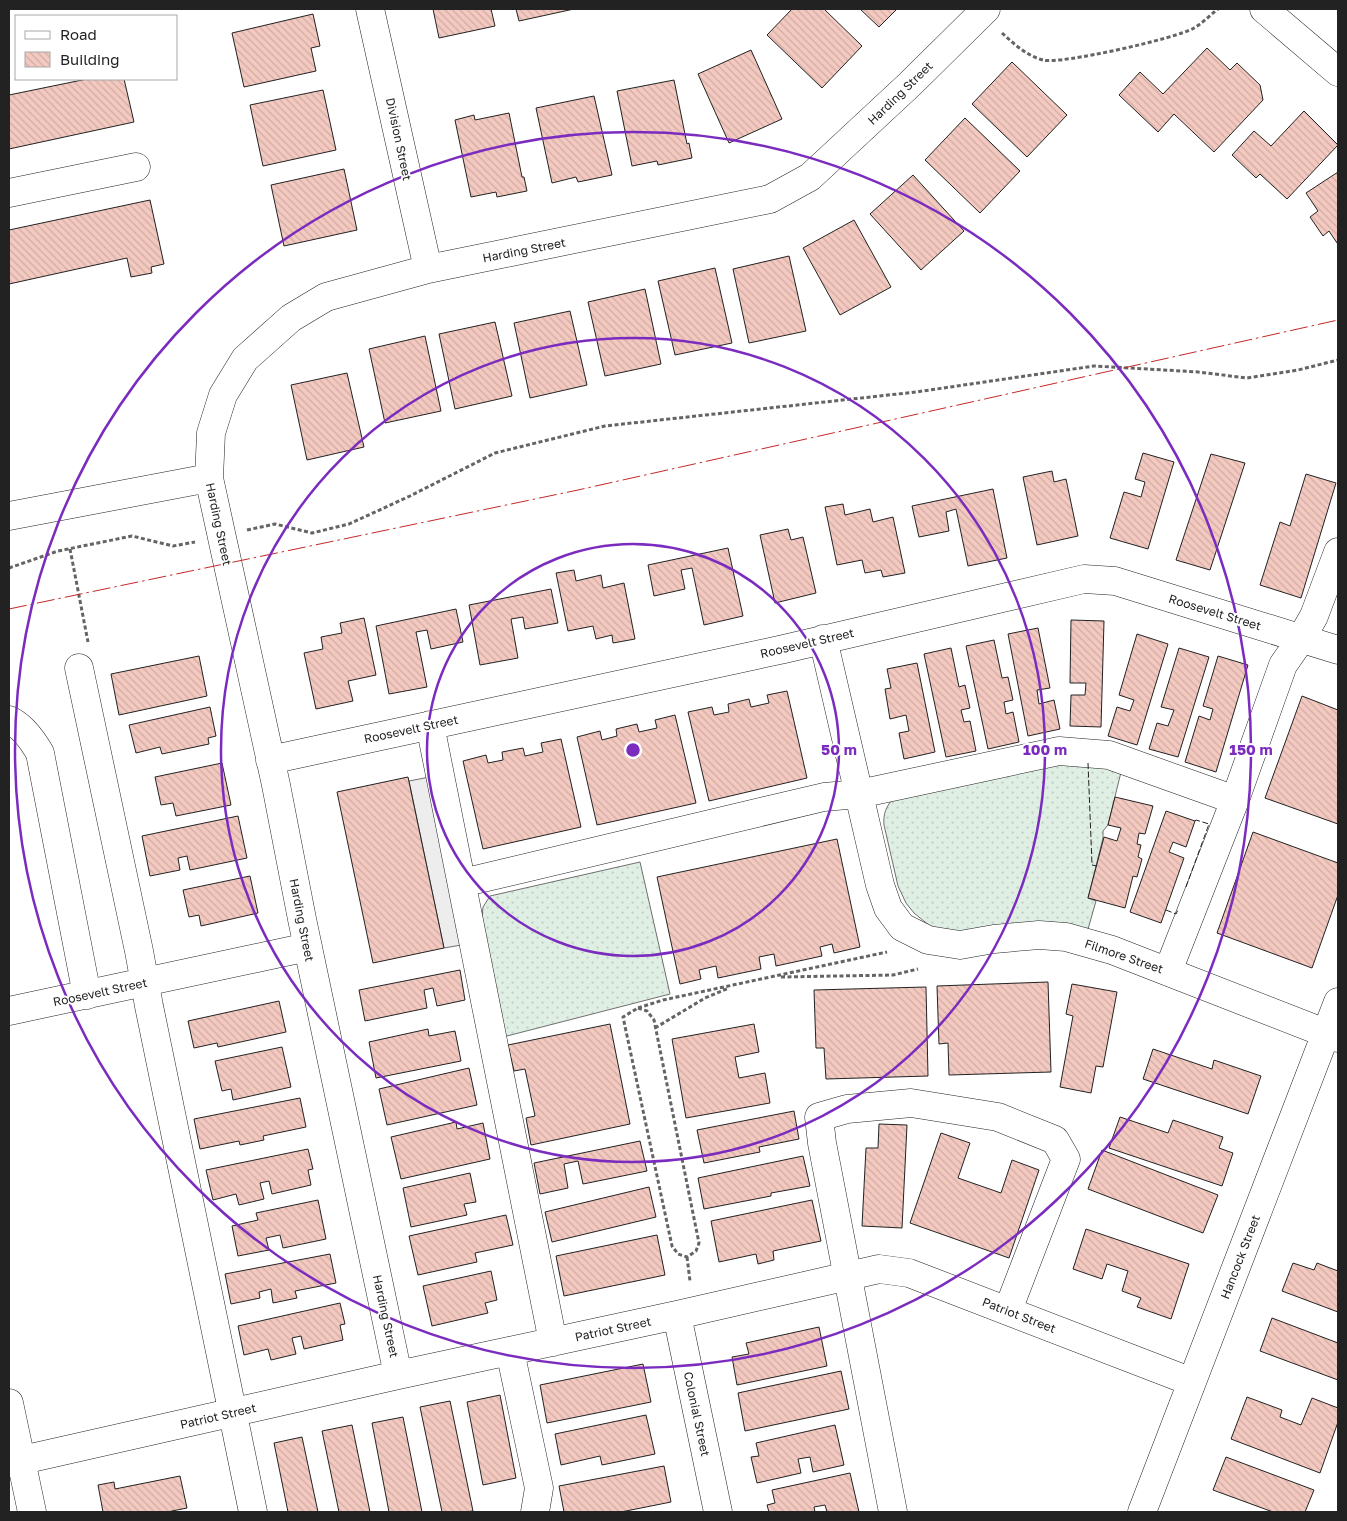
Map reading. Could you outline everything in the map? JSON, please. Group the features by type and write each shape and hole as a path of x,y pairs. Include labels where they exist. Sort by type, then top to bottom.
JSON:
{"street":[{"name":"Division Street","path":"370,9 428,269"},
{"name":"Harding Street","path":"398,1375 270,760 209,478 211,433 223,395 245,359 291,318 326,297 428,269 770,199 810,177 903,91 986,9"},
{"path":"1264,9 1338,72"},
{"path":"9,193 136,167"},
{"path":"9,516 209,478"},
{"path":"1168,971 1235,800 1283,665 1314,616 1338,552"},
{"name":"Roosevelt Street","path":"270,760 824,640 1084,579 1115,581 1338,650"},
{"name":"Filmore Street","path":"824,640 880,885 888,908 902,927 928,940 960,945 994,939 1039,935 1066,937 1112,950 1332,1035"},
{"path":"79,668 253,1512"},
{"path":"9,720 14,722 32,739 40,754 87,995"},
{"path":"430,725 553,1342"},
{"path":"462,883 824,798 859,794 1059,751 1109,755 1235,800"},
{"name":"Roosevelt Street","path":"9,1011 308,947"},
{"name":"Hancock Street","path":"1142,1512 1192,1382 1332,1035 1338,1002"},
{"path":"894,1512 847,1276 822,1143 819,1117 847,1108 911,1103 998,1117 1055,1140 1066,1159 1008,1310"},
{"name":"Patriot Street","path":"15,1462 398,1375 677,1315 879,1268 909,1273 1192,1382"},
{"name":"Colonial Street","path":"677,1315 718,1512"},
{"path":"510,1351 539,1488 535,1512"},
{"path":"9,1403 15,1462 32,1512"}],"path":[{"path":"1002,33 1029,54 1045,61 1084,57 1172,36 1193,29 1218,9"},
{"path":"9,568 70,549 132,536 173,546 274,524 312,533 349,524 495,453 605,426 916,392 1094,366 1198,372 1247,378 1298,370 1338,360"},
{"path":"70,549 90,652 82,654 86,666 79,668"},
{"path":"687,1257 678,1254 672,1246 623,1017 638,1008 663,1000 887,952"},
{"path":"773,977 893,975 918,969"},
{"path":"655,1028 705,998 736,985"},
{"path":"638,1008 647,1011 654,1020 699,1243 696,1251 687,1257"},
{"path":"687,1257 690,1282"}],"green space":[{"path":"1075,761 1122,768 1108,825 1103,831 1103,838 1088,898 1096,901 1088,929 1061,924 961,934 944,932 930,926 914,913 906,903 898,886 884,825 886,810 894,798"},
{"path":"640,862 670,994 503,1037 481,926 483,907 490,896"}],"shaded area":[{"path":"440,775 473,943 444,948 409,781"}],"building":[{"path":"433,9 491,9 495,26 439,38"},
{"path":"516,9 574,9 519,21"},
{"path":"792,9 824,9 862,46 822,88 767,35"},
{"path":"860,9 897,9 879,27"},
{"path":"313,14 320,46 311,48 316,71 244,87 232,33"},
{"path":"1207,48 1230,70 1237,63 1260,85 1263,100 1214,152 1174,114 1158,132 1119,95 1140,72 1163,94"},
{"path":"751,50 782,119 729,143 698,74"},
{"path":"1012,62 1067,115 1027,157 972,104"},
{"path":"82,80 124,80 134,122 9,149 9,95"},
{"path":"674,80 687,144 689,143 692,158 658,165 657,161 632,166 617,91"},
{"path":"323,90 336,150 263,166 250,105"},
{"path":"594,96 612,175 578,182 576,177 552,183 536,108"},
{"path":"1304,111 1338,145 1287,199 1260,174 1256,178 1232,155 1254,131 1271,146"},
{"path":"509,113 522,177 524,177 527,191 497,197 496,192 471,197 455,120 474,115 475,120"},
{"path":"965,118 1020,171 980,213 925,160"},
{"path":"344,169 357,230 284,246 271,185"},
{"path":"1338,172 1337,243 1329,231 1323,236 1310,217 1318,211 1306,193"},
{"path":"913,175 964,231 921,270 870,214"},
{"path":"150,200 164,264 151,267 152,273 131,277 127,258 9,284 9,230"},
{"path":"854,220 891,287 840,315 803,248"},
{"path":"789,256 806,331 749,343 733,269"},
{"path":"715,268 732,343 675,355 658,281"},
{"path":"645,289 661,364 605,376 588,302"},
{"path":"570,311 587,385 530,398 514,323"},
{"path":"495,322 512,396 455,409 439,334"},
{"path":"425,336 441,411 385,423 369,349"},
{"path":"347,373 364,447 307,460 291,385"},
{"path":"1143,453 1174,462 1148,549 1110,538 1124,492 1141,497 1145,482 1135,479"},
{"path":"1211,454 1245,463 1210,570 1176,560"},
{"path":"1052,471 1054,482 1066,479 1078,536 1037,545 1023,477"},
{"path":"1306,474 1336,483 1301,598 1260,585 1280,522 1290,526"},
{"path":"993,489 1007,558 968,566 956,509 946,512 949,531 919,537 912,506"},
{"path":"843,504 845,515 870,509 873,522 893,517 905,573 883,577 881,570 865,573 862,560 837,565 825,507"},
{"path":"788,529 791,540 803,537 816,593 775,603 760,535"},
{"path":"728,548 743,616 704,625 692,568 681,570 685,589 654,596 648,565"},
{"path":"574,570 576,581 601,575 603,588 624,583 635,639 613,643 612,635 596,639 593,626 568,631 556,573"},
{"path":"551,589 558,623 525,629 523,617 511,619 518,658 480,665 469,605"},
{"path":"456,609 463,642 431,649 427,630 416,632 427,687 389,694 376,626"},
{"path":"364,618 376,675 348,681 353,701 316,709 304,653 323,649 321,637 342,633 340,623"},
{"path":"1071,620 1104,621 1101,727 1070,726 1071,695 1085,695 1086,683 1070,683"},
{"path":"1038,628 1050,688 1037,690 1039,704 1054,700 1060,729 1028,736 1008,634"},
{"path":"1137,634 1168,644 1137,745 1108,736 1117,707 1130,711 1134,700 1119,695"},
{"path":"994,640 1002,678 1008,677 1013,700 1004,702 1006,714 1013,712 1019,742 988,749 966,646"},
{"path":"951,648 959,687 965,685 970,708 961,710 964,722 970,721 976,751 946,757 924,654"},
{"path":"1179,648 1209,657 1178,757 1149,749 1157,723 1168,726 1174,710 1161,707"},
{"path":"199,656 207,696 119,715 111,674"},
{"path":"1218,656 1248,665 1216,772 1185,762 1199,716 1210,720 1213,709 1203,706"},
{"path":"917,663 935,752 904,759 899,733 909,731 906,715 890,719 885,689 891,688 887,669"},
{"path":"787,691 807,778 709,801 688,712 712,707 714,715 729,712 728,704 749,699 751,707 769,703 767,695"},
{"path":"1302,696 1338,710 1338,824 1265,798"},
{"path":"210,707 216,736 208,738 209,744 162,754 160,747 136,753 129,725"},
{"path":"675,715 696,803 597,825 577,737 600,731 602,740 617,736 616,729 637,724 639,732 657,728 655,720"},
{"path":"561,739 581,827 483,849 463,761 486,755 488,763 503,760 502,752 523,748 525,756 543,752 541,743"},
{"path":"222,763 231,805 176,816 173,803 161,805 155,777"},
{"path":"408,777 444,948 373,963 337,792"},
{"path":"1115,797 1153,806 1145,834 1139,833 1137,844 1141,845 1138,857 1142,859 1137,877 1133,876 1125,908 1088,898 1104,837 1117,841 1121,828 1108,825"},
{"path":"1166,811 1195,821 1186,847 1173,842 1169,852 1184,858 1161,923 1130,912"},
{"path":"238,816 247,858 190,870 187,856 178,858 180,870 150,876 142,836"},
{"path":"1253,832 1338,863 1338,895 1312,968 1217,933"},
{"path":"837,839 860,947 834,953 832,944 820,947 822,956 776,966 774,954 759,957 761,969 718,978 716,966 699,970 701,979 680,984 657,877"},
{"path":"250,876 258,913 201,926 199,915 189,917 183,890"},
{"path":"460,970 465,1000 437,1006 433,988 424,990 427,1008 365,1021 359,990"},
{"path":"1048,982 1051,1072 949,1075 948,1043 939,1044 937,986"},
{"path":"1072,984 1117,992 1103,1067 1096,1066 1091,1093 1060,1087 1073,1016 1066,1014"},
{"path":"926,987 928,1076 826,1079 824,1048 816,1048 814,990"},
{"path":"279,1001 286,1032 218,1047 217,1043 194,1048 188,1021"},
{"path":"610,1024 630,1124 531,1145 526,1118 535,1116 525,1069 514,1071 508,1045"},
{"path":"754,1024 759,1052 735,1057 739,1078 765,1073 770,1103 686,1118 672,1039"},
{"path":"428,1029 429,1036 455,1031 461,1061 376,1078 369,1042"},
{"path":"282,1047 291,1087 233,1100 231,1089 222,1091 215,1061"},
{"path":"1153,1049 1212,1069 1214,1060 1261,1076 1248,1114 1143,1079"},
{"path":"469,1068 477,1105 387,1125 379,1089"},
{"path":"300,1098 306,1127 263,1136 264,1140 240,1145 239,1141 200,1149 194,1119"},
{"path":"794,1111 799,1139 759,1147 760,1152 704,1163 697,1130"},
{"path":"1120,1117 1168,1133 1173,1120 1223,1137 1219,1148 1233,1153 1222,1186 1109,1148"},
{"path":"456,1122 457,1129 483,1123 490,1159 401,1179 391,1137"},
{"path":"879,1124 907,1125 902,1228 862,1226 866,1148 878,1148"},
{"path":"941,1133 970,1143 958,1178 1001,1193 1012,1160 1039,1170 1009,1258 910,1223"},
{"path":"640,1141 647,1171 583,1184 578,1161 564,1164 568,1188 540,1194 534,1163"},
{"path":"308,1149 313,1169 308,1170 311,1185 272,1194 269,1181 260,1183 264,1199 239,1205 236,1194 213,1200 206,1170"},
{"path":"1102,1150 1218,1195 1203,1233 1088,1189"},
{"path":"803,1156 810,1186 771,1193 771,1196 704,1209 698,1178"},
{"path":"470,1173 476,1202 464,1204 467,1215 411,1227 403,1188"},
{"path":"649,1187 656,1217 552,1242 545,1212"},
{"path":"318,1200 326,1239 283,1248 280,1235 266,1238 269,1250 238,1256 232,1226 258,1220 256,1213"},
{"path":"812,1200 821,1241 773,1251 774,1260 758,1264 756,1254 719,1262 711,1221"},
{"path":"506,1215 513,1245 475,1253 477,1262 418,1275 409,1236"},
{"path":"1086,1229 1189,1264 1171,1319 1137,1307 1141,1298 1122,1291 1128,1271 1107,1264 1102,1279 1073,1269"},
{"path":"657,1235 665,1275 564,1296 556,1256"},
{"path":"330,1254 336,1283 295,1291 297,1298 273,1303 271,1289 259,1292 260,1298 231,1304 225,1274"},
{"path":"1293,1263 1314,1270 1317,1263 1338,1271 1338,1312 1282,1291"},
{"path":"491,1271 497,1300 485,1303 488,1313 432,1326 423,1286"},
{"path":"340,1303 345,1324 340,1325 343,1340 304,1349 301,1336 292,1338 296,1354 271,1360 268,1349 244,1355 238,1326"},
{"path":"1272,1318 1338,1343 1338,1380 1260,1351"},
{"path":"819,1327 827,1366 737,1385 732,1357 749,1354 746,1343"},
{"path":"643,1364 651,1402 547,1423 540,1385"},
{"path":"841,1371 849,1409 745,1431 738,1393"},
{"path":"500,1395 516,1478 483,1485 467,1402"},
{"path":"1247,1397 1282,1410 1280,1417 1301,1425 1312,1398 1338,1408 1338,1422 1320,1473 1231,1439"},
{"path":"450,1401 473,1511 442,1512 420,1407"},
{"path":"646,1415 655,1454 602,1465 600,1456 561,1465 555,1434"},
{"path":"403,1417 422,1512 389,1512 372,1423"},
{"path":"352,1425 370,1512 339,1512 322,1431"},
{"path":"835,1425 844,1465 813,1472 810,1457 798,1459 801,1473 757,1483 751,1457 759,1456 756,1443"},
{"path":"302,1437 318,1512 288,1512 274,1443"},
{"path":"1226,1457 1314,1490 1305,1512 1273,1512 1213,1490"},
{"path":"664,1466 671,1502 621,1512 564,1512 559,1486"},
{"path":"850,1473 859,1512 827,1512 825,1505 814,1507 815,1512 769,1512 767,1505 775,1503 772,1490"},
{"path":"180,1476 187,1508 167,1512 103,1512 98,1485 114,1482 115,1489"}],"fence":[{"path":"1088,763 1092,865 1097,866"},
{"path":"1186,887 1209,824 1195,821"},
{"path":"1166,910 1176,914 1178,910"}],"power":[{"path":"9,609 578,490 1338,320"}]}
